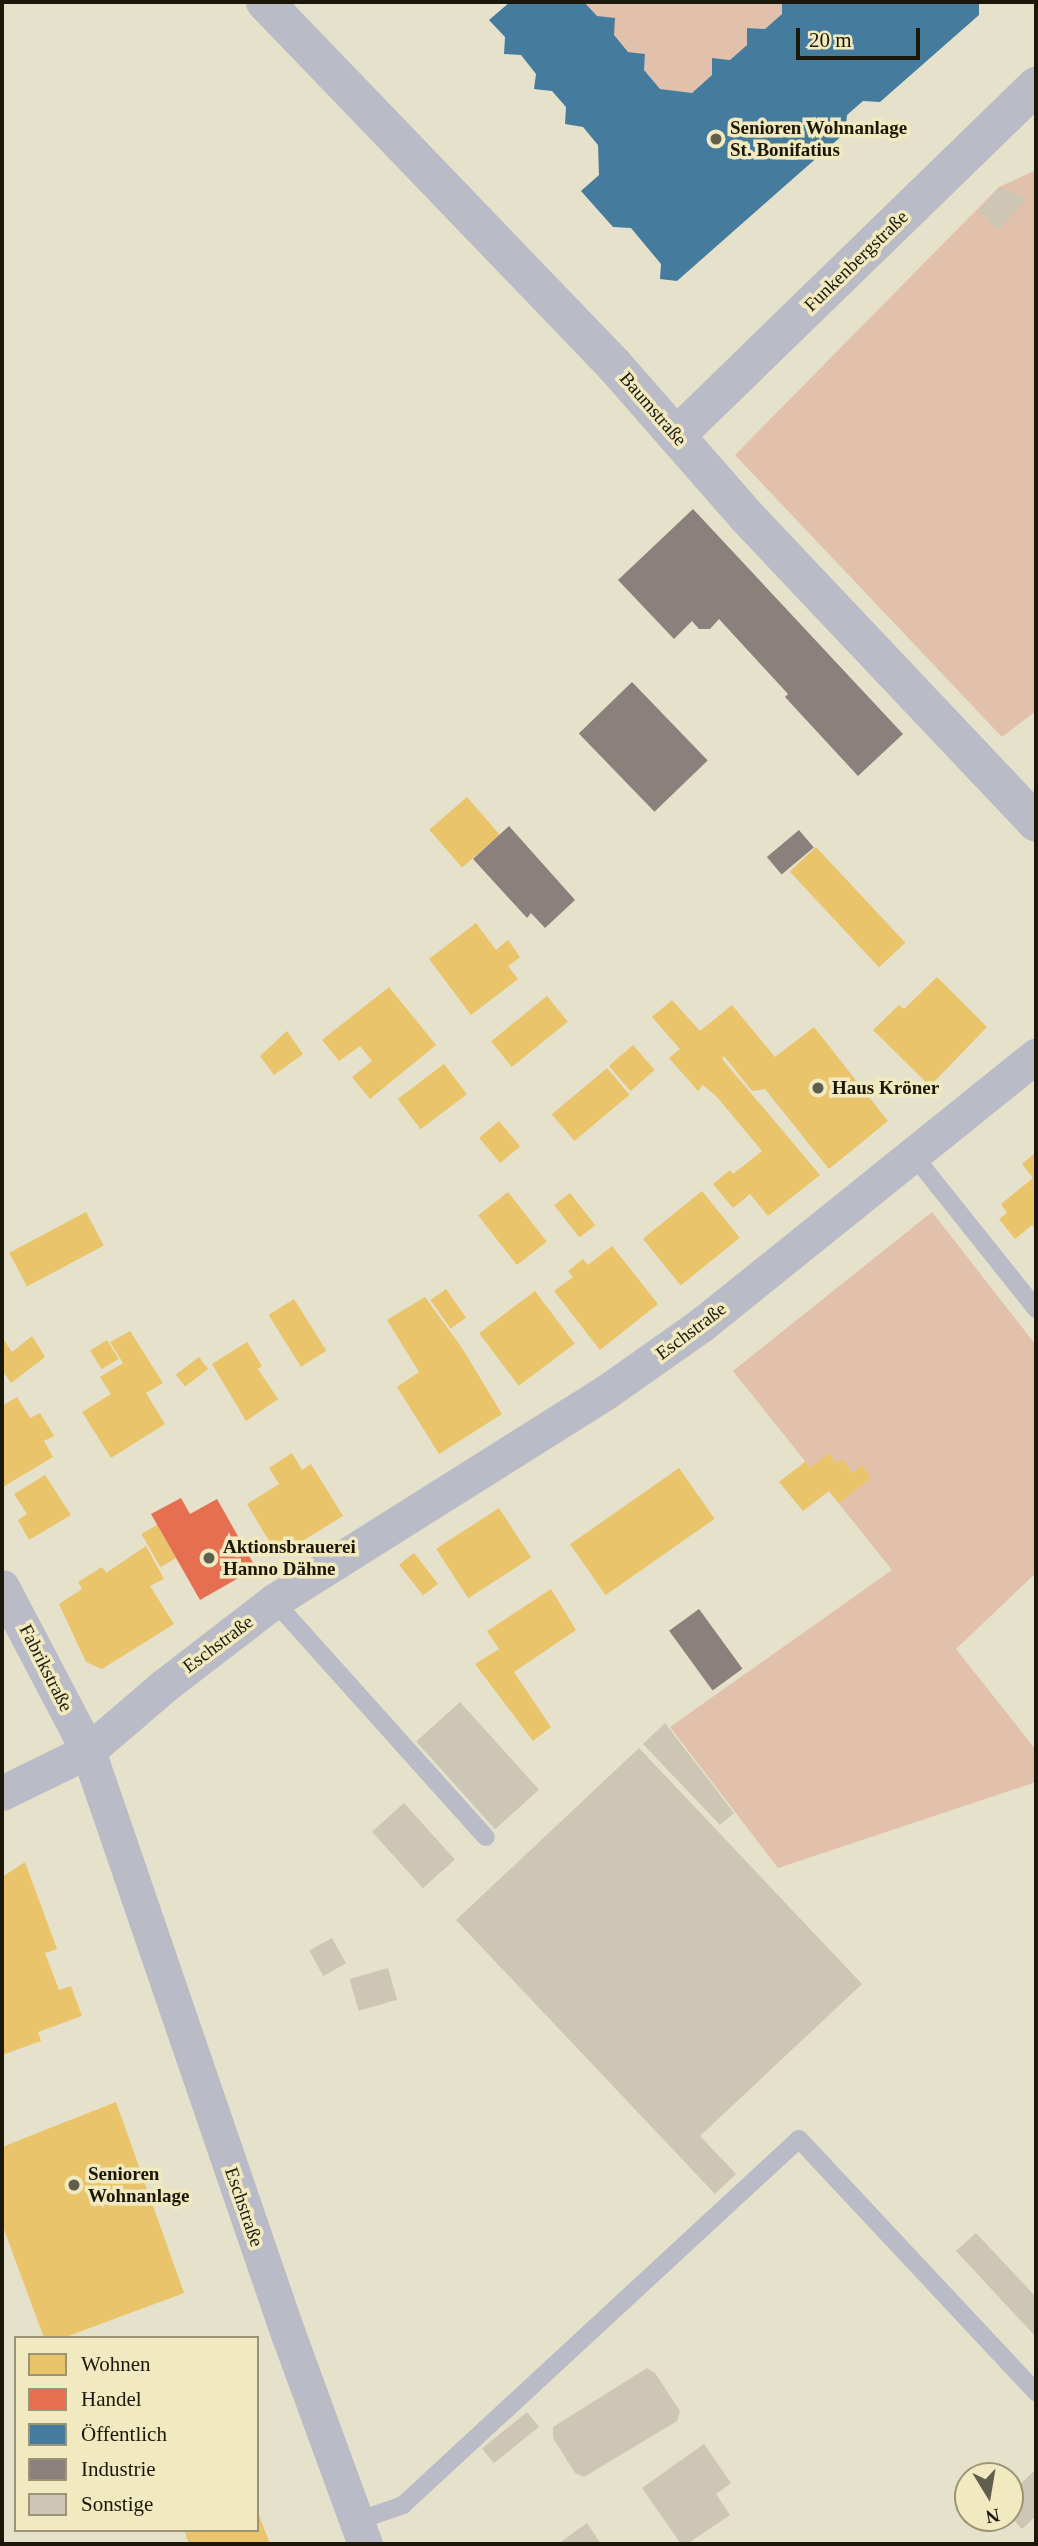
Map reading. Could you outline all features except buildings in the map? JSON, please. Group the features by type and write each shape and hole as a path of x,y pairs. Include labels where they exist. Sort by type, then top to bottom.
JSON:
{"street":[{"name":"Baumstraße","path":"265,2 615,366 749,519 1036,823"},
{"name":"Funkenbergstraße","path":"677,435 1036,86"},
{"name":"Eschstraße","path":"361,2533 288,2334 88,1751 164,1685 274,1601 606,1392 701,1325 1036,1056"},
{"name":"Fabrikstraße","path":"2,1587 88,1751"},
{"path":"2,1793 88,1751"}],"lane":[{"path":"914,1156 1036,1309"},
{"path":"274,1601 486,1837"},
{"path":"361,2533 403,2505 799,2139 1036,2392"}],"shaded area":[{"path":"584,2 782,2 782,14 765,29 747,28 747,45 730,60 713,58 712,75 692,93 660,89 644,70 645,54 628,52"},
{"path":"1036,170 1036,711 1002,737 735,455 999,187"},
{"path":"932,1212 1036,1345 1036,1573 956,1649 1036,1750 1036,1782 778,1868 670,1727 892,1570 733,1371"}],"place":[{"name":"Senioren Wohnanlage St. Bonifatius","path":"716,139"},
{"name":"Haus Kröner","path":"818,1088"},
{"name":"Aktionsbrauerei Hanno Dähne","path":"209,1558"},
{"name":"Senioren Wohnanlage","path":"74,2185"}]}
